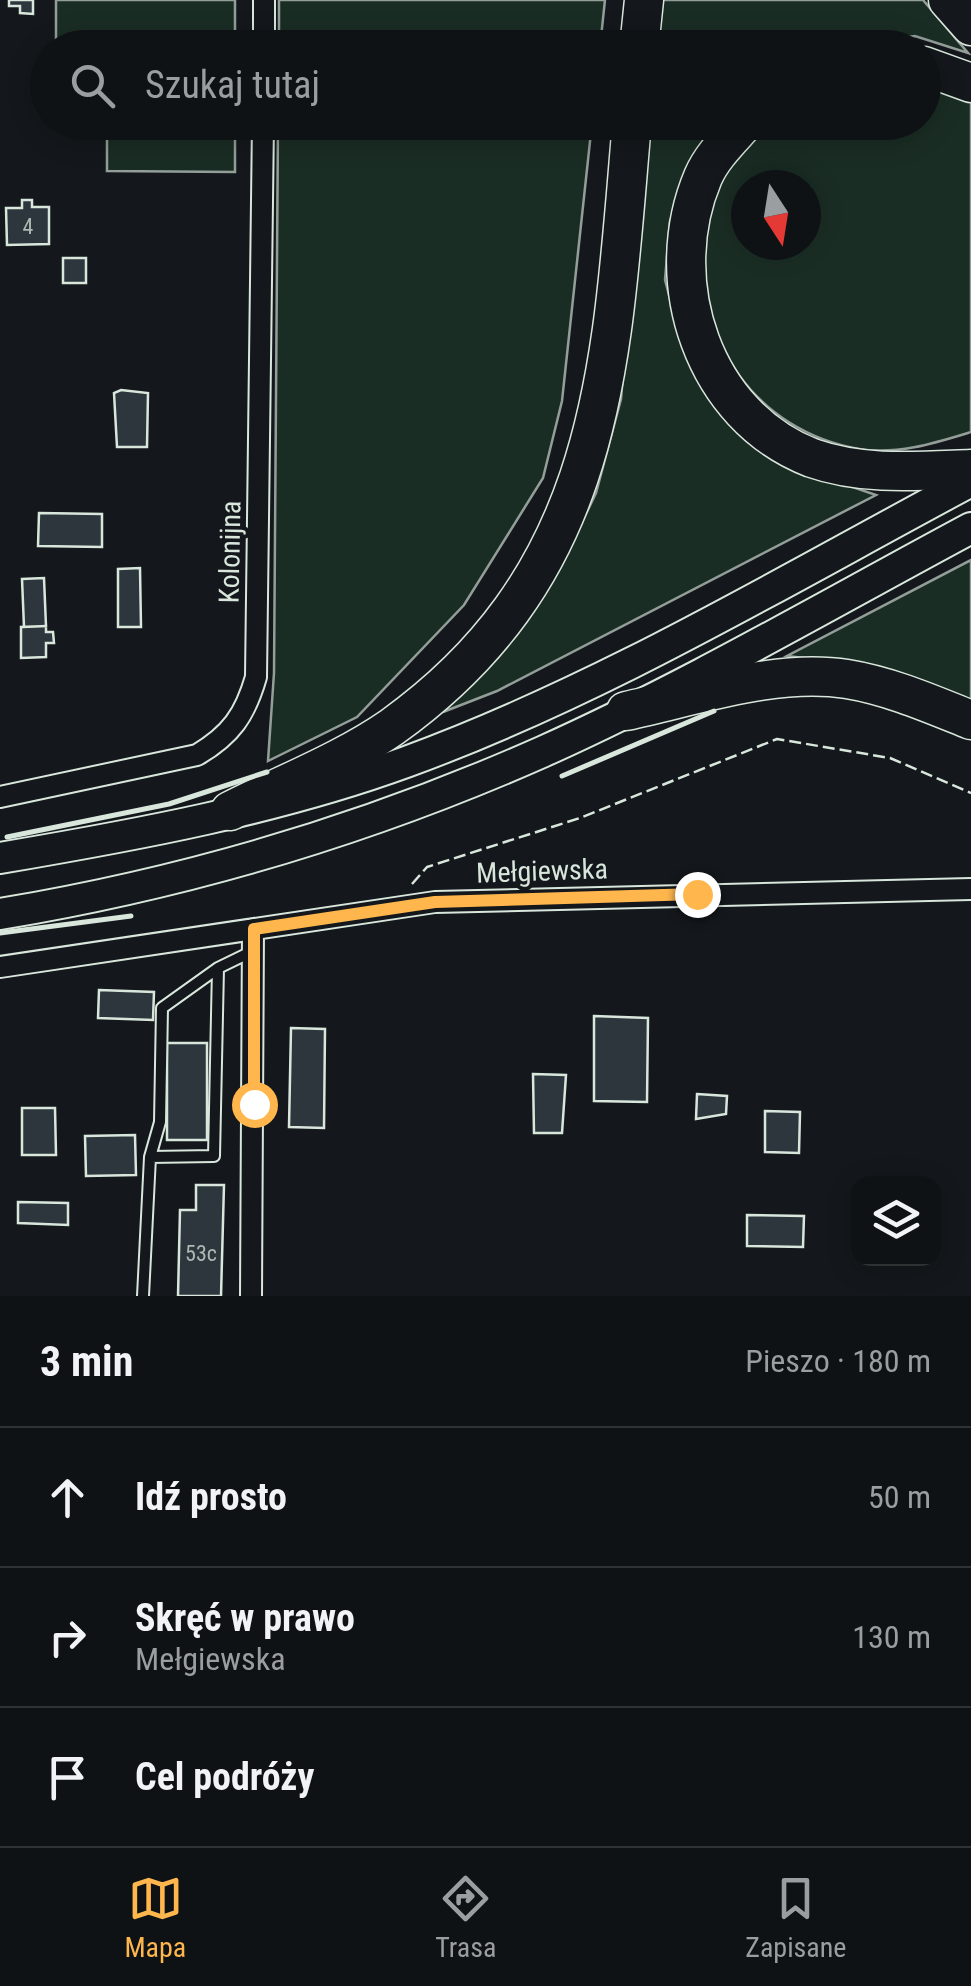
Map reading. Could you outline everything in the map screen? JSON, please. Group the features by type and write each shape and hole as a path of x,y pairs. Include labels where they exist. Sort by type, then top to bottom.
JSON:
{"highway":[{"path":"641,30 644,0"},
{"path":"948,0 971,26"},
{"path":"941,72 971,83"},
{"path":"230,811 391,728 477,652 540,567 574,498 601,408 612,349 630,140"},
{"path":"731,140 704,175 691,214 686,282 692,318 723,390 769,434 813,458 880,471 971,469"},
{"path":"626,711 796,677 846,679 908,695 971,720"}],"main road":[{"path":"0,858 230,811 406,762 527,712 971,480"},
{"path":"0,914 172,880 322,837 476,780 626,711 971,528"}],"street":[{"path":"264,0 264,30"},
{"name":"Kolonijna","path":"0,798 198,755 222,740 248,706 256,677 263,140"},
{"name":"Mełgiewska","path":"0,967 255,939 435,902 971,889"},
{"path":"251,1296 255,939"}],"lane":[{"path":"143,1296 150,1156 160,1122 162,1008 255,939"},
{"path":"150,1156 214,1156 218,968"}],"green space":[{"path":"56,0 235,0 235,30 56,30"},
{"path":"279,0 605,0 602,30 279,30"},
{"path":"654,0 923,0 968,53 941,44 941,30 652,30"},
{"path":"941,90 971,101 971,432 902,449 859,449 822,439 790,423 762,401 739,375 722,345 710,312 705,276 710,205 730,164 751,140 941,140"},
{"path":"107,140 235,140 235,172 107,171"},
{"path":"278,140 590,140 562,401 543,478 464,605 357,717 268,761 274,673"},
{"path":"643,140 710,140 684,182 670,221 665,280 681,340 721,415 785,464 876,495 497,691 443,712 527,619 563,562 596,493 621,399"},
{"path":"971,560 971,701 879,667 787,656"}],"building":[{"path":"9,0 33,0 33,14 20,13 20,6 9,6"},
{"path":"22,200 32,200 32,207 49,207 49,244 7,245 6,208 22,208"},
{"path":"63,258 86,258 86,283 63,283"},
{"path":"114,393 148,393 147,447 117,447"},
{"path":"39,513 102,514 102,547 38,546"},
{"path":"140,568 141,627 118,627 118,569"},
{"path":"44,578 46,626 24,627 22,579"},
{"path":"46,626 46,632 53,632 54,643 46,643 46,657 21,658 21,627"},
{"path":"99,990 154,992 153,1020 98,1018"},
{"path":"594,1016 648,1018 647,1102 594,1101"},
{"path":"291,1028 325,1029 324,1128 289,1127"},
{"path":"167,1043 207,1043 207,1140 167,1140"},
{"path":"533,1074 566,1075 562,1133 534,1133"},
{"path":"697,1094 727,1096 726,1114 696,1119"},
{"path":"22,1108 55,1108 56,1155 22,1155"},
{"path":"765,1111 800,1112 799,1153 765,1152"},
{"path":"135,1135 136,1175 86,1176 85,1136"},
{"path":"196,1185 224,1185 221,1296 178,1296 180,1210 196,1210"},
{"path":"18,1202 68,1203 68,1225 18,1223"},
{"path":"747,1215 804,1216 803,1247 747,1246"}],"fence":[{"path":"412,884 427,867 580,818 777,739 890,758 971,793"}],"wall":[{"path":"562,776 714,711"},
{"path":"7,837 169,804 267,772"},
{"path":"0,933 131,916"}],"route":[{"path":"254,1104 254,929 435,902 697,894"}]}
